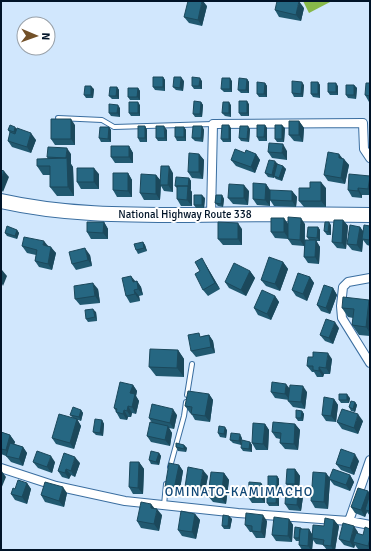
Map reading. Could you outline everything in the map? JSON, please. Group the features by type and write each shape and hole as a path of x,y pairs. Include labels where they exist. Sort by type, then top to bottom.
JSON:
{"highway":[{"name":"National Highway Route 338","path":"1,201 34,208 112,215 370,215"}],"street":[{"path":"211,214 213,124 363,123 364,149 370,158"},
{"path":"370,278 348,282 343,287 341,306 342,318 370,363"},
{"path":"348,521 370,460"},
{"path":"1,468 56,486 125,501 238,513 348,521 370,525"}],"lane":[{"path":"58,118 102,120 114,127 213,124"},
{"path":"169,474 184,416 192,364"},
{"path":"164,505 167,480"}],"green space":[{"path":"303,1 332,1 309,13"}],"building":[{"path":"188,1 202,1 198,20 184,17"},
{"path":"277,1 299,1 296,15 275,10"},
{"path":"153,77 163,77 163,87 153,87"},
{"path":"174,77 181,77 180,88 173,87"},
{"path":"192,77 200,78 199,86 192,86"},
{"path":"222,78 230,78 230,89 221,89"},
{"path":"239,78 247,79 246,90 238,90"},
{"path":"292,81 302,82 301,94 292,93"},
{"path":"257,82 265,83 264,94 257,94"},
{"path":"311,82 318,82 318,94 311,94"},
{"path":"328,83 336,83 336,92 328,92"},
{"path":"366,83 370,83 370,96 365,95"},
{"path":"346,85 354,85 354,95 346,95"},
{"path":"85,86 91,86 91,95 84,95"},
{"path":"110,87 117,87 116,96 109,96"},
{"path":"128,88 138,88 137,97 128,97"},
{"path":"194,101 201,102 200,114 193,114"},
{"path":"239,101 247,101 247,113 239,113"},
{"path":"129,102 138,102 138,113 129,113"},
{"path":"223,102 229,102 229,113 222,113"},
{"path":"109,104 118,105 117,113 109,113"},
{"path":"51,119 71,119 71,139 51,139"},
{"path":"289,121 299,121 299,135 289,135"},
{"path":"10,125 15,127 14,132 8,130"},
{"path":"222,125 229,125 229,139 221,139"},
{"path":"257,125 265,125 264,137 257,137"},
{"path":"275,125 282,125 282,139 275,139"},
{"path":"138,126 145,126 145,138 138,138"},
{"path":"156,126 164,126 165,138 156,138"},
{"path":"193,126 202,126 201,138 192,138"},
{"path":"240,126 248,126 247,139 239,138"},
{"path":"100,127 109,127 108,139 99,138"},
{"path":"175,127 184,127 184,137 175,137"},
{"path":"17,128 31,133 27,147 8,141 10,132 15,134"},
{"path":"269,143 283,144 282,153 268,152"},
{"path":"111,146 129,146 129,157 111,157"},
{"path":"48,147 67,148 66,158 47,157"},
{"path":"235,149 245,153 246,150 256,154 251,167 231,160"},
{"path":"328,152 339,154 339,158 344,159 341,178 324,175"},
{"path":"189,153 199,154 199,172 188,172"},
{"path":"67,158 68,187 50,187 50,166 37,166 37,159"},
{"path":"269,160 275,161 272,175 265,173"},
{"path":"277,164 283,166 279,178 274,176"},
{"path":"161,166 169,166 168,185 160,185"},
{"path":"77,168 94,168 94,182 77,182"},
{"path":"1,170 4,171 1,179"},
{"path":"113,173 128,173 128,191 113,190"},
{"path":"141,174 156,175 156,194 140,193"},
{"path":"349,174 370,176 368,189 358,188 358,191 348,190"},
{"path":"176,177 189,178 188,187 175,186"},
{"path":"310,182 321,182 321,201 299,201 299,188 310,188"},
{"path":"253,183 266,184 265,200 253,199"},
{"path":"229,184 244,185 244,198 228,198"},
{"path":"177,186 188,186 187,200 177,199"},
{"path":"270,190 292,191 292,201 270,200"},
{"path":"194,195 202,195 202,205 194,205"},
{"path":"216,195 222,195 221,204 215,203"},
{"path":"288,217 301,218 300,240 288,239"},
{"path":"271,218 284,218 284,232 271,232"},
{"path":"334,220 343,220 342,243 332,242"},
{"path":"87,222 104,222 103,233 87,232"},
{"path":"218,222 238,223 238,239 218,239"},
{"path":"325,222 329,222 328,232 324,231"},
{"path":"350,225 360,227 357,245 347,244"},
{"path":"364,225 370,226 370,240 362,239"},
{"path":"7,226 17,230 15,236 5,233"},
{"path":"308,227 318,227 317,238 307,237"},
{"path":"24,237 44,241 43,245 51,247 48,264 35,261 37,250 22,246"},
{"path":"305,240 316,240 315,257 304,257"},
{"path":"143,242 144,248 136,250 134,244"},
{"path":"85,248 88,260 72,264 69,252"},
{"path":"269,257 283,262 275,284 261,280"},
{"path":"202,258 215,283 203,290 195,274 200,271 195,262"},
{"path":"234,263 250,271 241,290 225,282"},
{"path":"298,273 310,277 303,294 292,290"},
{"path":"131,276 133,282 137,281 138,289 134,290 135,294 126,296 122,278"},
{"path":"93,283 95,296 75,299 74,286"},
{"path":"324,285 333,288 326,308 317,305"},
{"path":"262,290 275,296 267,314 254,308"},
{"path":"343,297 369,300 366,327 352,325 354,309 342,308"},
{"path":"93,309 95,317 86,319 85,310"},
{"path":"326,319 335,322 329,338 320,335"},
{"path":"199,333 200,337 209,335 211,347 191,351 188,335"},
{"path":"150,349 178,350 177,368 149,367"},
{"path":"313,352 328,353 326,368 319,367 319,371 313,370 313,366 307,366 308,357 313,357"},
{"path":"120,382 133,385 130,393 135,394 132,407 128,406 127,411 124,410 123,414 116,412 117,409 114,408"},
{"path":"272,382 286,384 285,394 271,392"},
{"path":"290,385 303,386 301,402 288,401"},
{"path":"188,391 209,394 205,416 191,414 192,407 185,406"},
{"path":"339,394 347,394 347,400 339,400"},
{"path":"324,397 334,399 331,416 322,415"},
{"path":"351,401 355,402 353,409 349,407"},
{"path":"152,404 173,409 170,423 149,418"},
{"path":"73,407 81,410 79,417 70,415"},
{"path":"342,409 358,414 354,428 337,422"},
{"path":"296,410 302,411 301,418 296,418"},
{"path":"59,414 77,419 70,443 52,438"},
{"path":"95,419 102,420 100,433 93,432"},
{"path":"150,422 168,426 165,440 147,436"},
{"path":"273,422 295,424 294,444 280,443 281,433 272,432"},
{"path":"253,423 265,424 263,444 252,443"},
{"path":"219,426 225,427 224,434 218,433"},
{"path":"1,432 10,435 6,450 1,449"},
{"path":"231,433 240,434 239,441 230,440"},
{"path":"242,440 250,442 249,449 241,448"},
{"path":"10,443 23,447 19,459 6,456"},
{"path":"176,443 184,445 184,449 176,447"},
{"path":"341,449 355,454 350,468 336,464"},
{"path":"37,451 51,456 47,467 33,462"},
{"path":"151,451 159,453 156,462 149,460"},
{"path":"64,453 75,457 71,471 66,469 65,473 58,471"},
{"path":"130,462 139,462 138,488 129,487"},
{"path":"169,463 179,465 174,489 165,487"},
{"path":"188,467 203,470 200,490 185,487"},
{"path":"287,469 295,469 295,484 286,484"},
{"path":"333,469 350,475 346,485 329,479"},
{"path":"211,472 224,473 221,498 208,496"},
{"path":"313,472 326,473 324,502 311,501"},
{"path":"268,476 277,476 277,488 268,487"},
{"path":"18,480 27,483 22,497 11,494 13,488 15,489"},
{"path":"45,482 63,487 59,501 41,495"},
{"path":"249,482 261,483 260,497 248,497"},
{"path":"358,488 368,491 361,510 351,507"},
{"path":"286,490 298,491 297,505 285,504"},
{"path":"267,492 277,492 276,503 267,503"},
{"path":"370,494 370,511 365,510"},
{"path":"141,502 151,504 151,508 157,509 154,524 137,521"},
{"path":"181,511 195,514 192,532 178,530"},
{"path":"246,513 263,515 261,532 252,531 252,526 245,525"},
{"path":"223,515 229,516 228,526 222,526"},
{"path":"274,517 289,519 288,536 272,535"},
{"path":"325,518 334,520 331,546 323,545 324,540 312,538 313,525 324,526"},
{"path":"343,523 354,526 350,542 339,539"},
{"path":"295,527 301,528 299,538 294,538"},
{"path":"365,527 370,529 368,546 353,542 356,533 363,535"},
{"path":"300,529 309,529 308,546 299,545"}],"district":[{"name":"OMINATO-KAMIMACHO","path":"239,491"}]}
